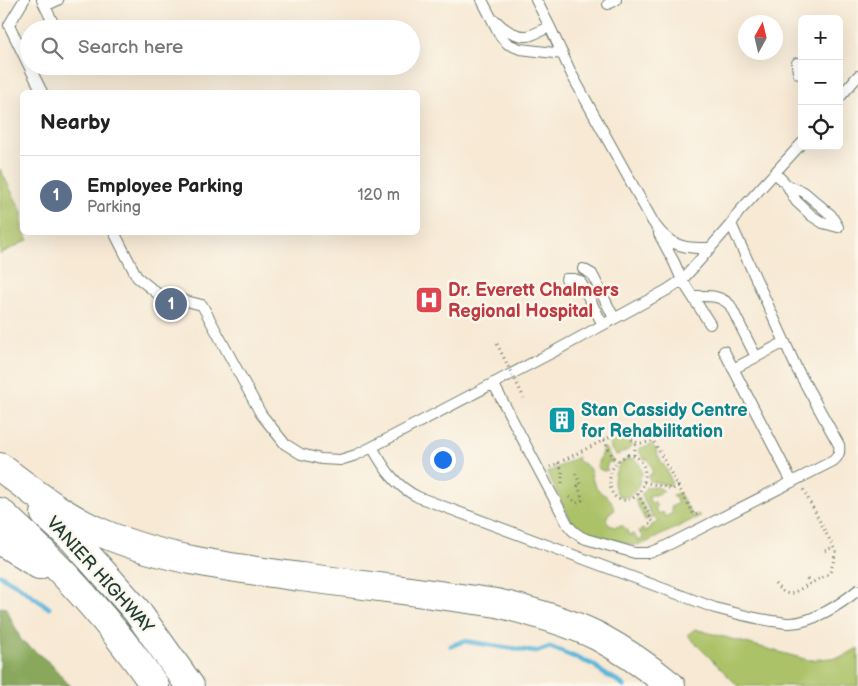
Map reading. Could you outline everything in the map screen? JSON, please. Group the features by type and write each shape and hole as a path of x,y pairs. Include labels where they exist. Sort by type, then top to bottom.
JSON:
{"highway":[{"path":"0,467 58,510 101,532 137,546 190,561 497,603 530,611 596,636 632,657 671,686"},
{"name":"VANIER HIGHWAY","path":"0,472 73,540 136,610 190,686"},
{"name":"VANIER HIGHWAY","path":"0,512 80,591 116,633 155,686"},
{"path":"0,540 80,591"}],"lane":[{"path":"20,48 9,25 24,0"},
{"path":"52,20 44,3 58,0"},
{"path":"482,0 492,16 501,37 508,44 520,49 563,54"},
{"path":"536,0 572,75 653,222 682,280 710,324"},
{"path":"492,16 500,25 519,35 529,36 550,27"},
{"path":"34,75 41,90"},
{"path":"843,93 858,76"},
{"path":"116,235 137,277 158,294 202,305 261,414 284,444 301,454 321,459 340,460 372,447 603,325 682,280 731,224 738,212 798,147"},
{"path":"775,173 787,186 796,202 812,216 823,223 838,227 830,215 804,192 787,186"},
{"path":"653,222 668,240 690,248 710,248"},
{"path":"493,383 572,531 586,539 635,553 649,553 662,548 834,461 840,451 839,445 797,369 731,224"},
{"path":"583,270 592,274 614,318"},
{"path":"566,279 580,281 603,325"},
{"path":"692,296 715,296 724,299 730,304 756,358"},
{"path":"733,369 785,342"},
{"path":"724,351 792,482"},
{"path":"372,447 387,472 405,491 715,608 753,618 789,623 803,621 818,615 858,590"}],"path":[{"path":"497,344 524,398"},
{"path":"545,470 624,430 628,438 636,442 646,443 654,440 694,515 702,511 709,525"},
{"path":"604,440 612,456 618,462"},
{"path":"634,455 636,442"},
{"path":"634,455 639,457 644,467 644,482 638,494 628,500 616,498 611,490 610,479 612,471 624,456 634,455"},
{"path":"558,463 562,471 562,482 570,497 577,503 581,501 582,497 575,473"},
{"path":"644,482 673,489 678,486"},
{"path":"638,494 653,522 646,525"},
{"path":"775,584 778,588 789,594 810,585 830,573 836,552 810,500"},
{"path":"825,551 833,547"},
{"path":"807,579 810,585"}],"green space":[{"path":"0,169 20,208 20,235 25,235 28,240 0,254"},
{"path":"620,435 632,445 628,450 617,455 610,447 610,443 612,439"},
{"path":"650,445 655,448 672,482 671,484 650,481 649,475 652,474 652,467 648,459 644,459 639,448"},
{"path":"603,448 605,448 613,462 609,461 606,468 608,470 603,471 597,466"},
{"path":"578,457 577,460 589,468 596,487 609,498 613,505 614,511 609,513 606,519 609,525 624,527 629,535 634,534 638,541 643,539 639,531 643,529 645,532 651,528 650,526 658,522 655,517 653,518 642,496 646,487 656,487 664,491 655,496 654,494 648,497 651,503 654,502 657,507 655,508 658,514 663,512 665,517 673,513 671,507 678,503 673,495 678,493 693,517 698,514 700,516 645,543 636,545 583,531 571,520 547,473"},
{"path":"627,459 634,459 638,463 642,475 636,490 625,497 620,496 617,492 614,486 614,478 620,464"},
{"path":"638,497 650,519 645,520 635,500"},
{"path":"0,607 6,608 21,640 51,664 70,686 0,686"},
{"path":"695,629 808,660 842,657 858,648 858,686 738,686 687,635"}],"waterway":[{"path":"0,575 49,608"},
{"path":"451,646 464,641 536,652 550,647 594,665 624,686"}],"place":[{"name":"Dr. Everett Chalmers Regional Hospital","path":"429,300"},
{"name":"Employee Parking","path":"171,304"},
{"name":"Stan Cassidy Centre for Rehabilitation","path":"562,420"}]}
